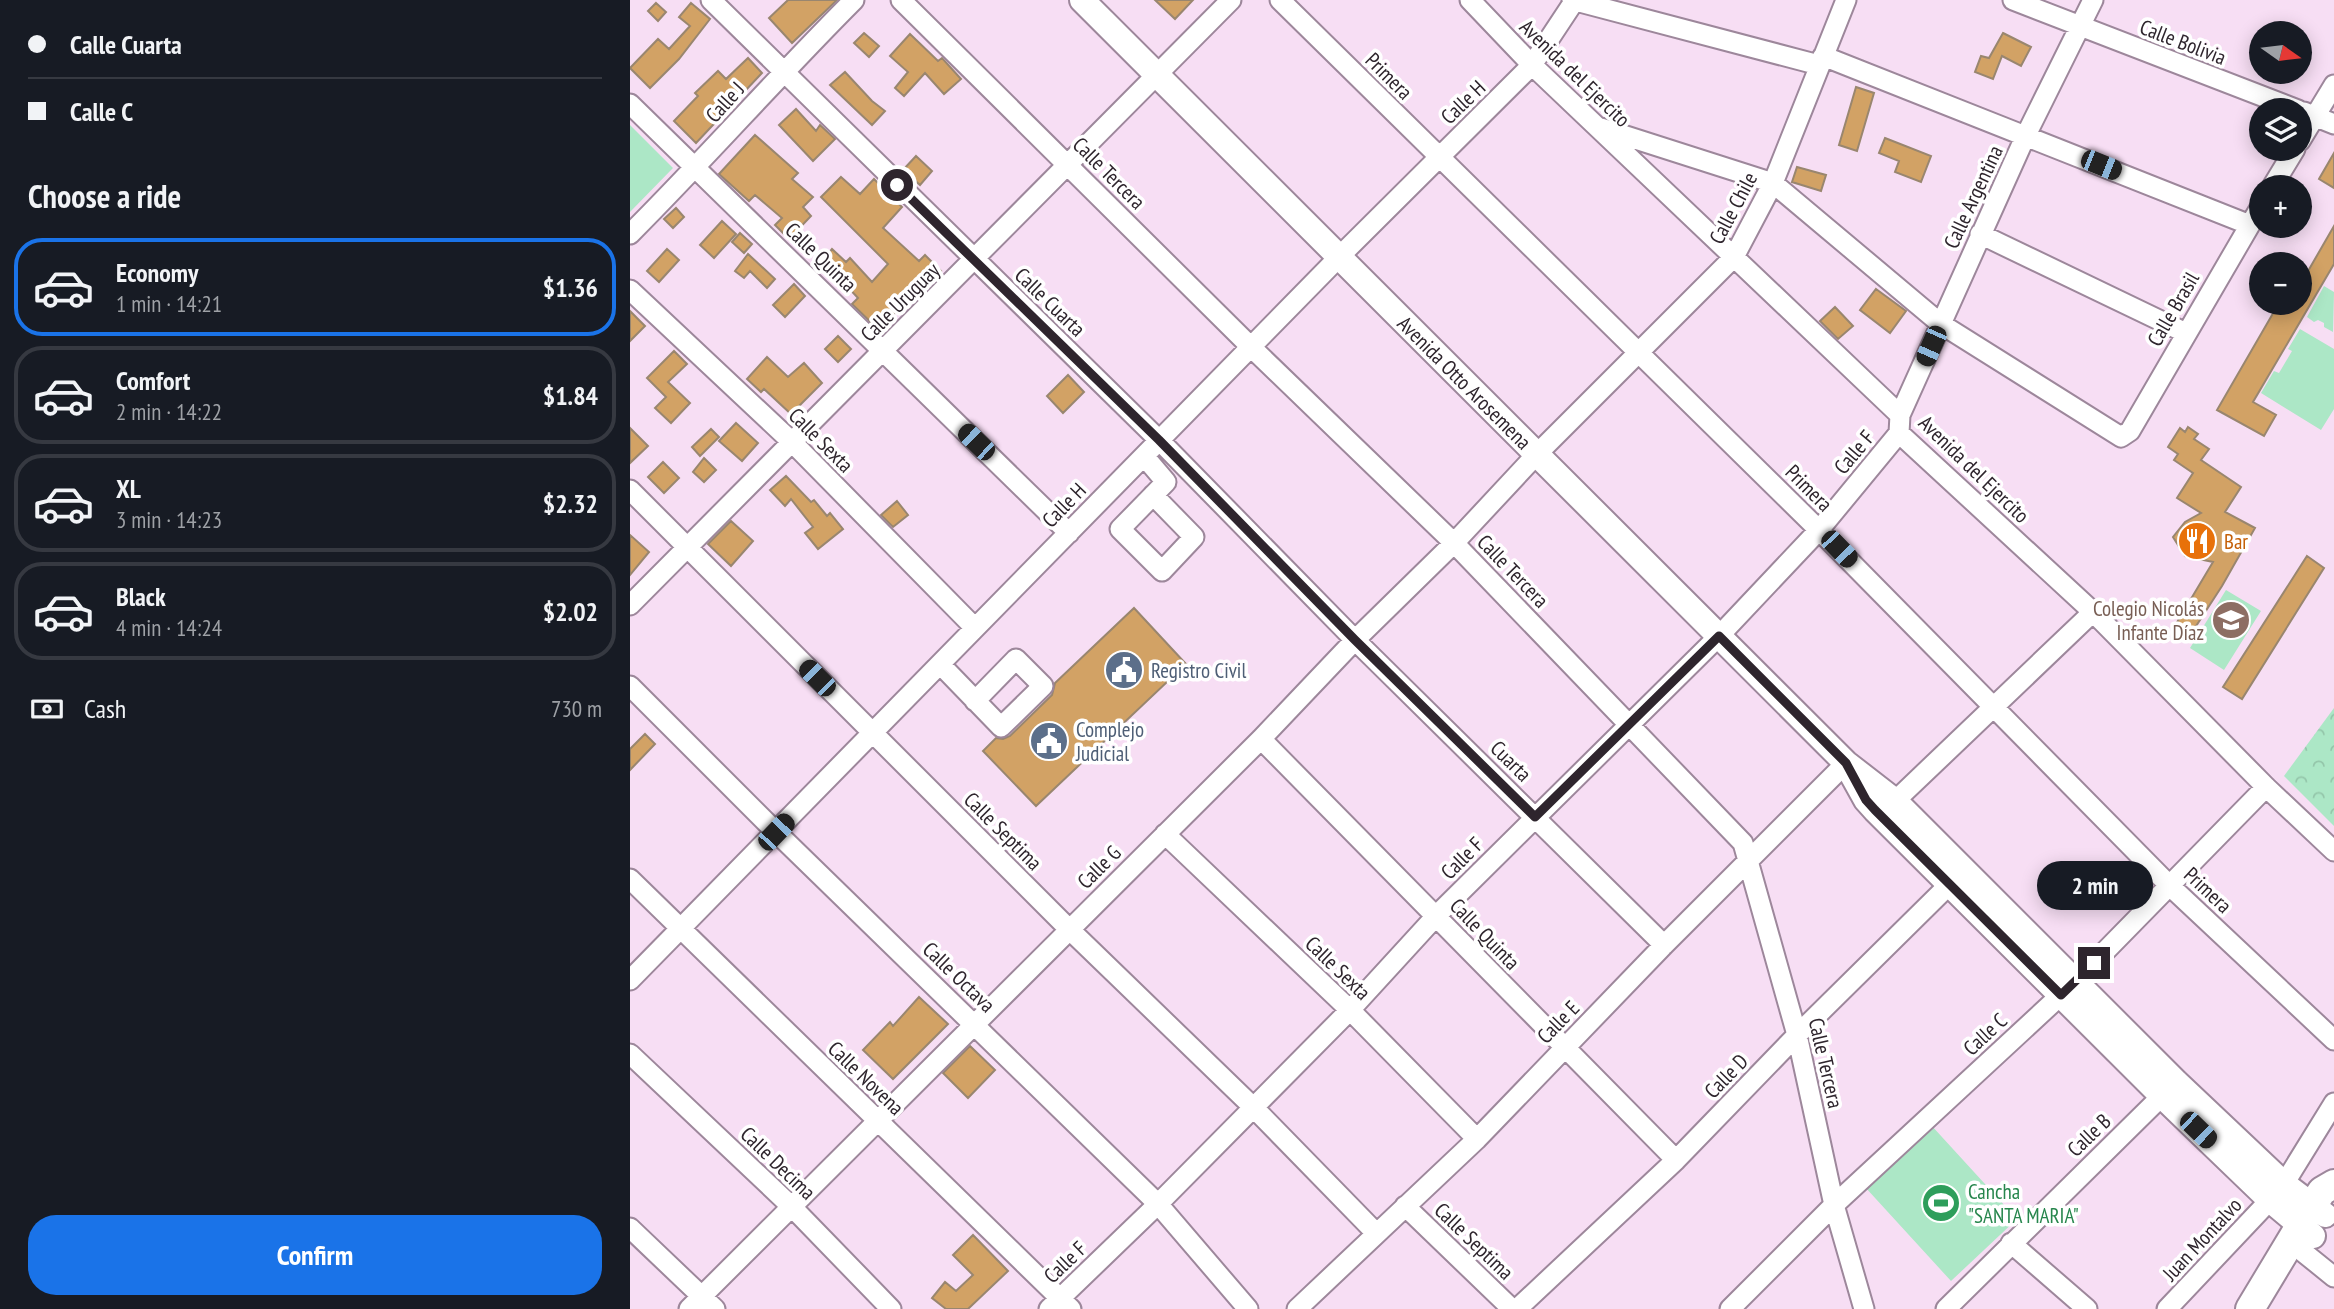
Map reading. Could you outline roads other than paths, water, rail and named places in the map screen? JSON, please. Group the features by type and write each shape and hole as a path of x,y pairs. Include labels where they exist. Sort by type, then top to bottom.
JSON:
{"highway":[{"path":"2270,1309 2314,1221 2322,1191 2334,1184"},
{"path":"2249,1309 2314,1221"}],"main road":[{"name":"Avenida Otto Arosemena","path":"1082,0 1846,763 1895,801 1957,877 2068,989 2277,1192 2314,1221"},
{"name":"Avenida Otto Arosemena","path":"1846,763 1866,800 1875,810 1957,877"}],"street":[{"name":"Calle Cuarta","path":"711,0 1159,440 1355,640"},
{"name":"Calle J","path":"630,234 696,168 782,72 854,0"},
{"name":"Calle Tercera","path":"901,0 1251,347 1454,543 1743,843 1797,1035 1834,1205 1864,1309"},
{"name":"Calle Uruguay","path":"630,605 1231,0"},
{"name":"Primera","path":"1280,0 1819,530 2170,886 2334,1040"},
{"name":"Avenida del Ejercito","path":"1470,0 1532,65 1734,257 1899,424 2334,851"},
{"name":"Calle H","path":"630,980 1339,257 1532,65 1574,0"},
{"path":"1574,0 1821,61 2026,135 2249,225"},
{"name":"Calle Chile","path":"1536,454 1734,257 1773,183 1846,0"},
{"name":"Calle Bolivia","path":"2013,0 2267,98"},
{"name":"Calle Argentina","path":"1899,424 1980,234 2093,0"},
{"path":"2312,106 2332,90"},
{"name":"Calle Quinta","path":"630,104 1069,533"},
{"name":"Calle Bolivia","path":"2312,115 2334,124"},
{"path":"1597,126 1773,183 1941,324"},
{"name":"Calle Brasil","path":"1941,324 2118,436 2126,436 2249,227"},
{"path":"1980,234 2186,332"},
{"name":"Calle Sexta","path":"630,290 792,442 975,628"},
{"name":"Calle F","path":"1060,1306 1350,1010 1437,915 1719,636 1819,530 1899,424"},
{"name":"Calle G","path":"702,1305 877,1120 1261,739 1355,640 1454,543 1536,454"},
{"path":"1144,456 1166,480 1153,495"},
{"name":"Calle Septima","path":"630,490 1069,929 1253,1107 1376,1233"},
{"path":"1895,801 2093,612"},
{"name":"Cuarta","path":"1355,640 1664,945"},
{"path":"940,664 975,701"},
{"name":"Calle Octava","path":"630,686 1158,1204 1248,1309"},
{"name":"Calle Quinta","path":"1261,739 1676,1160"},
{"name":"Calle E","path":"1297,1309 1477,1139 1664,945 1846,763"},
{"name":"Calle C","path":"1730,1309 1834,1205 2068,989 2266,787"},
{"name":"Calle Sexta","path":"1165,834 1350,1010 1477,1139"},
{"name":"Calle D","path":"1514,1309 1676,1160 1797,1035 1957,877"},
{"name":"Calle Novena","path":"630,879 877,1120 1060,1306"},
{"name":"Calle Decima","path":"630,1054 792,1207 891,1309"},
{"name":"Calle B","path":"1946,1309 2169,1089"},
{"name":"Juan Montalvo","path":"2167,1309 2277,1192 2334,1103"},
{"name":"Calle Septima","path":"1405,1206 1514,1309"},
{"path":"2314,1221 2334,1278"},
{"path":"630,1228 702,1305"},
{"path":"2011,1243 2087,1309"}],"place":[{"name":"Bar","path":"2197,541"},
{"name":"Colegio Nicolás Infante Díaz","path":"2231,620"},
{"name":"Registro Civil","path":"1124,670"},
{"name":"Complejo Judicial","path":"1049,741"},
{"name":"Cancha \"SANTA MARIA\"","path":"1941,1203"}]}
